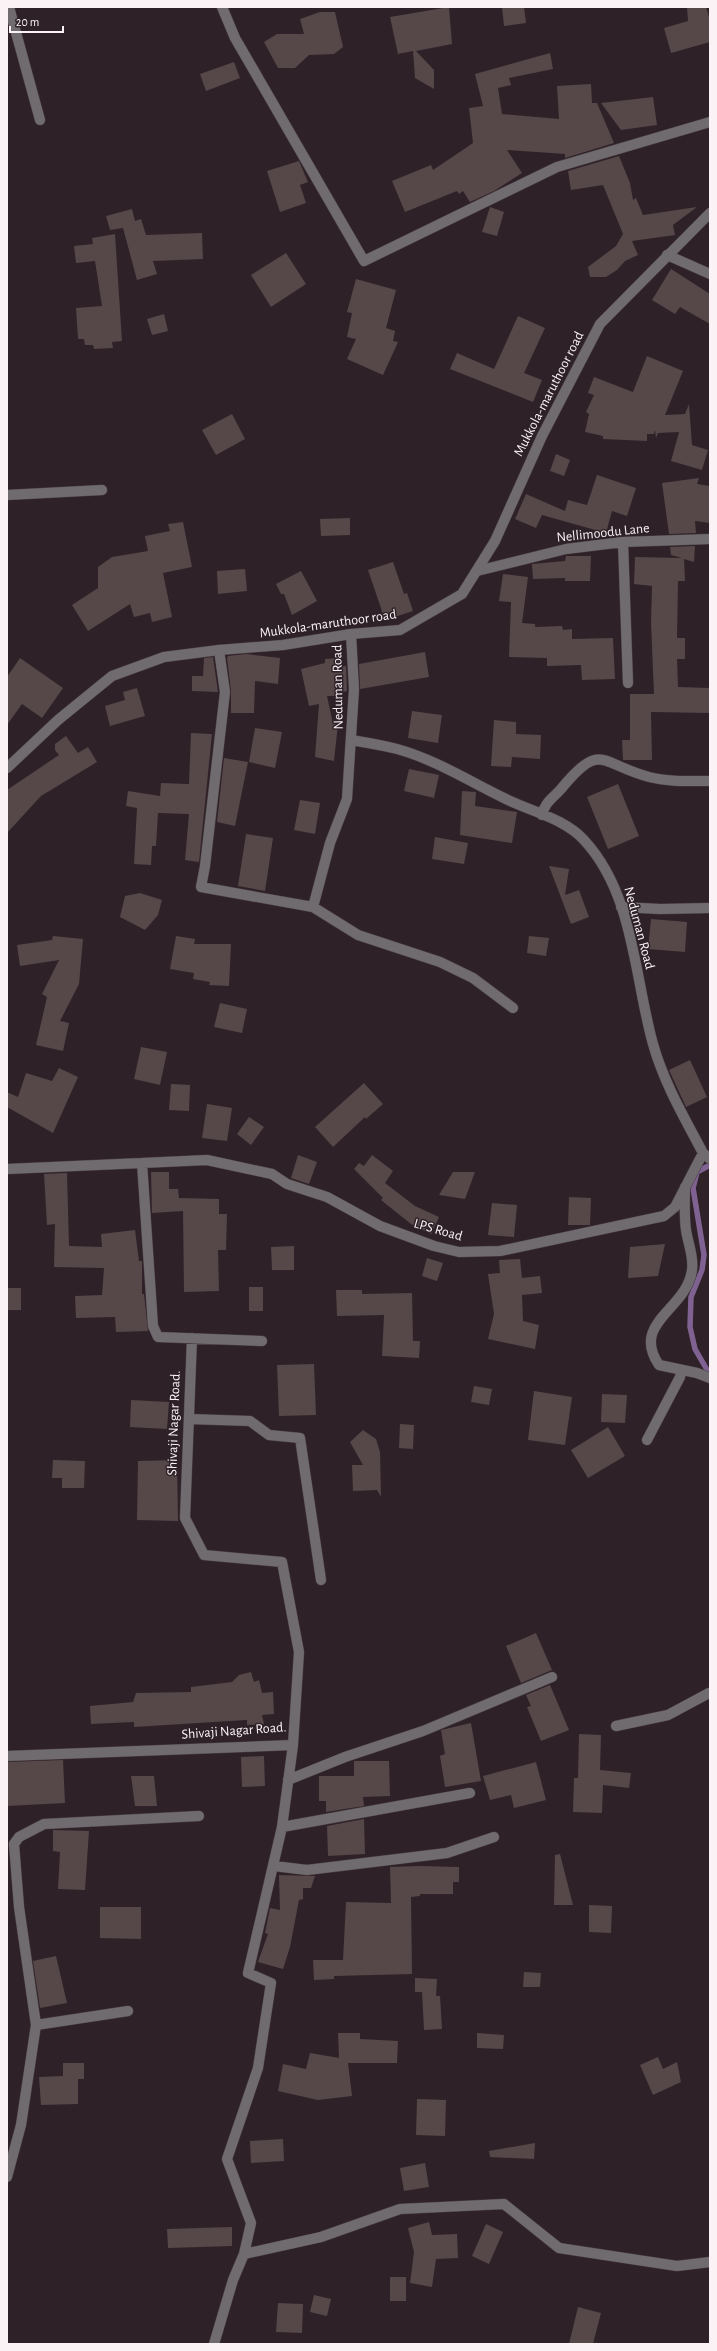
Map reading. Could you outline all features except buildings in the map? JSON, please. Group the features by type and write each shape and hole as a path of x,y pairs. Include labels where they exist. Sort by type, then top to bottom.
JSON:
{"street":[{"path":"9,7 40,120"},
{"path":"222,7 235,38 364,261 557,167 710,122"},
{"name":"Mukkola-maruthoor road","path":"7,768 58,720 112,676 164,657 220,650 283,646 351,634 400,630 462,594 495,541 542,436 600,324 667,254 710,213"},
{"path":"667,254 710,274"},
{"path":"7,495 102,490"},
{"name":"Nellimoodu Lane","path":"476,571 566,549 623,542 710,539"},
{"path":"623,542 628,683"},
{"name":"Neduman Road","path":"313,907 330,843 347,799 352,740 354,670 351,634"},
{"path":"220,650 225,692 205,866 201,887 313,907 358,935 440,962 473,978 513,1008"},
{"name":"Neduman Road","path":"352,740 398,749 555,820 583,839 603,865 618,896 653,1044 669,1088 692,1133 706,1156"},
{"path":"542,815 544,805 575,771 584,763 593,760 616,763 665,781 710,781"},
{"path":"621,907 660,909 710,908"},
{"name":"LPS Road","path":"7,1169 207,1160 272,1174 287,1184 327,1197 380,1226 434,1246 460,1252 500,1251 664,1216 675,1207 684,1187 706,1156"},
{"path":"142,1163 153,1326 158,1337 262,1341"},
{"path":"684,1187 686,1230 692,1257 692,1271 681,1296 652,1328 650,1338 652,1356 659,1365 681,1371 698,1373 710,1378"},
{"name":"Shivaji Nagar Road.","path":"7,1756 293,1745 299,1652 282,1562 204,1555 185,1518 192,1338"},
{"path":"647,1440 680,1377 681,1371"},
{"path":"189,1419 250,1421 269,1435 300,1438 320,1580"},
{"path":"288,1780 345,1757 423,1731 552,1677"},
{"path":"616,1726 668,1715 710,1693"},
{"path":"214,2344 233,2280 244,2254 252,2223 226,2159 258,2068 271,1983 248,1973 282,1827 293,1745"},
{"path":"282,1827 470,1793"},
{"path":"7,2177 21,2126 36,2025 19,1907 14,1844 19,1836 44,1824 199,1816"},
{"path":"274,1866 307,1870 447,1853 494,1837"},
{"path":"36,2025 128,2010"},
{"path":"244,2254 321,2237 400,2209 504,2204 559,2248 677,2266 710,2262"}],"waterway":[{"path":"710,1165 697,1172 693,1188 704,1255 702,1270 691,1297 690,1327 695,1349 710,1375"}]}
